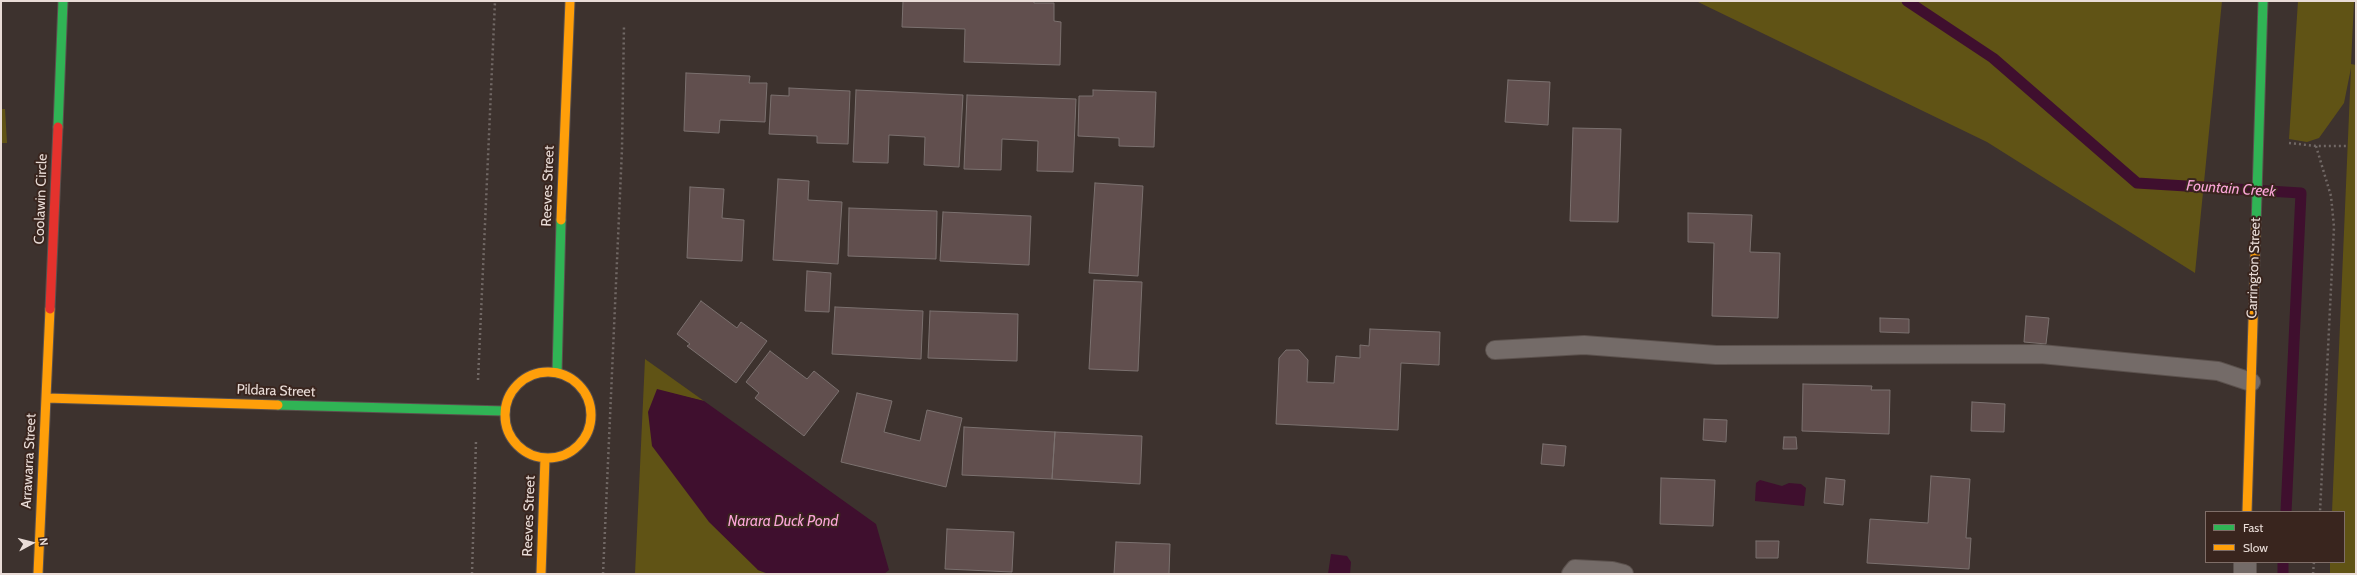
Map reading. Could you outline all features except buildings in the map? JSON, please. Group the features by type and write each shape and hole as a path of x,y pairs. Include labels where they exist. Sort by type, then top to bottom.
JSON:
{"street":[{"name":"Coolawin Circle","path":"46,398 63,1"},
{"name":"Reeves Street","path":"558,372 558,292 570,1"},
{"name":"Carrington Street","path":"2247,511 2263,1"},
{"path":"542,372 558,372 571,378 585,394 591,414 589,428 583,441 572,451 559,457 545,458 532,455 520,448 511,438 505,425 505,411 508,397 517,385 529,376 542,372"},
{"name":"Pildara Street","path":"46,398 505,411"},
{"name":"Arrawarra Street","path":"38,574 46,398"},
{"name":"Reeves Street","path":"541,574 545,458"},
{"path":"2245,563 2245,574"}],"lane":[{"path":"1495,350 1584,345 1716,355 2041,354 2218,371 2251,382"},
{"path":"1571,574 1575,569 1612,570 1624,574"}],"path":[{"path":"472,574 477,411 495,1"},
{"path":"603,574 622,149 624,26"},
{"path":"2258,140 2316,146 2348,146"},
{"path":"2316,146 2331,196 2334,228 2320,511"},
{"path":"2313,574 2314,563"}],"shaded area":[{"path":"1696,1 2222,1 2195,273 1987,142"},
{"path":"2298,1 2354,1 2351,64 2356,65 2356,574 2330,574 2330,563 2345,563 2345,511 2332,511 2351,68 2344,103 2319,138 2307,142 2289,139"},
{"path":"1,109 5,109 7,143 1,143"},
{"path":"645,359 704,401 657,390 758,570 768,574 635,574"}],"water":[{"name":"Narara Duck Pond","path":"657,389 704,401 876,524 889,570 884,574 769,574 758,570 709,522 652,446 648,412"},
{"path":"1760,480 1782,486 1789,483 1801,484 1806,488 1804,506 1755,501 1756,483"},
{"path":"1331,554 1347,556 1351,562 1350,574 1328,574"}],"waterway":[{"name":"Fountain Creek","path":"1907,1 1993,58 2137,183 2301,193 2286,511"},
{"name":"Fountain Creek","path":"2283,563 2283,574"}],"traffic: fast":[{"path":"58,127 63,1"},
{"path":"2256,226 2263,1"},
{"path":"557,373 561,220"},
{"path":"278,405 505,411"}],"traffic: slow":[{"path":"561,220 570,1"},
{"path":"2247,511 2256,226"},
{"path":"38,574 50,309"},
{"path":"548,372 564,375 572,379 584,391 588,399 591,415 588,431 584,439 572,451 564,455 548,458 532,455 524,451 512,439 508,431 505,415 508,399 512,391 524,379 532,375 548,372"},
{"path":"46,398 278,405"},
{"path":"541,574 545,458"}],"traffic: jam":[{"path":"50,309 58,127"}]}
